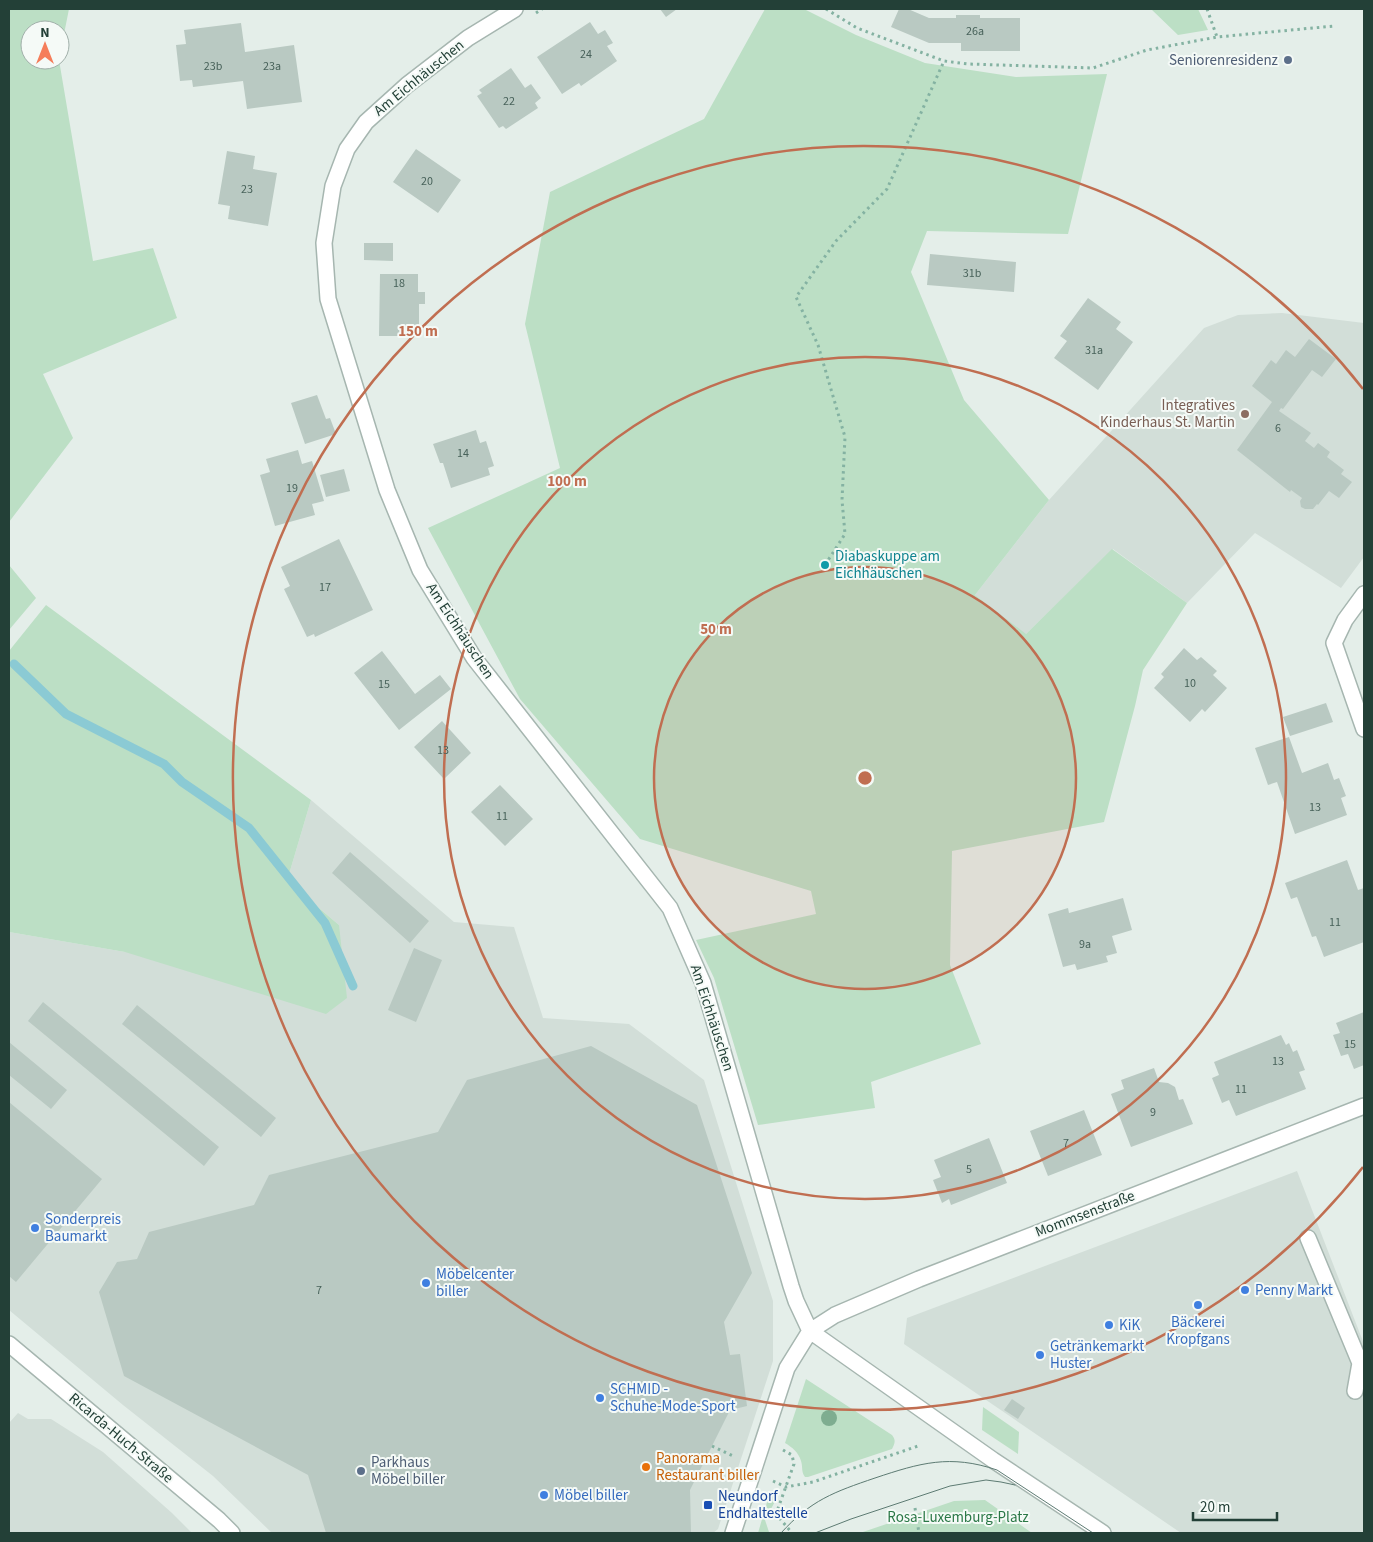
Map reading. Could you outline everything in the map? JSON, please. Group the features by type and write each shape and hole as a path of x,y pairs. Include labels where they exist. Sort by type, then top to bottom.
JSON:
{"street":[{"name":"Am Eichhäuschen","path":"515,9 468,38 407,85 366,122 347,148 333,186 324,243 328,299 388,490 420,570 474,658 670,908 704,983 791,1286 810,1331"},
{"path":"1364,594 1345,620 1334,642 1364,729"},
{"name":"Mommsenstraße","path":"810,1331 835,1315 919,1279 1364,1106"},
{"path":"1308,1238 1360,1363 1355,1391"},
{"path":"734,1533 788,1368 810,1331 993,1460 1103,1533"},
{"name":"Ricarda-Huch-Straße","path":"9,1344 219,1520 232,1533"}],"path":[{"path":"534,14 542,9"},
{"path":"826,9 857,28 944,61 968,64 1093,68 1148,50 1216,37 1334,26"},
{"path":"1207,9 1216,37"},
{"path":"826,565 845,534 842,500 845,437 818,345 796,297 836,241 887,189 944,61"},
{"path":"770,1480 786,1487 813,1482 920,1444"},
{"path":"712,1446 733,1456"},
{"path":"781,1449 792,1455 794,1464 776,1514 792,1533"},
{"path":"914,1508 918,1533"}],"shaded area":[{"name":"Integratives Kinderhaus St. Martin","path":"1282,313 1364,323 1364,557 1341,588 1255,533 1187,603 1113,549 1025,635 975,595 1049,500 1204,328 1238,315"},
{"path":"311,800 454,922 514,927 543,1018 629,1024 704,1080 773,1301 773,1361 718,1529 713,1533 272,1533 213,1476 123,1405 9,1310 9,932 125,952 339,925 287,881"},
{"path":"1297,1171 1364,1344 1364,1533 1181,1533 904,1344 907,1318"},
{"path":"18,1413 28,1419 51,1419 103,1452 192,1533 9,1533 9,1423"}],"green space":[{"path":"9,9 69,9 67,20 20,20 20,70 61,70 93,261 153,248 177,318 43,374 73,438 9,522"},
{"path":"765,9 804,9 856,35 925,63 1016,77 1107,74 1068,234 927,231 911,272 964,400 1049,500 975,595 1026,634 1112,549 1187,603 1143,670 1104,822 952,851 950,965 981,1044 871,1082 875,1108 758,1125 714,978 696,940 816,914 811,891 640,839 520,699 428,528 560,468 525,324 550,192 704,119"},
{"path":"1151,9 1198,9 1208,30 1178,35"},
{"path":"9,565 36,598 9,630"},
{"path":"46,605 311,800 287,881 339,925 347,998 326,1014 125,952 9,932 9,651"},
{"path":"806,1379 892,1435 895,1442 892,1449 805,1477 799,1455 785,1443"},
{"path":"983,1407 1019,1432 1018,1454 982,1430"},
{"path":"770,1492 779,1494 765,1520 769,1532 758,1533"},
{"name":"Rosa-Luxemburg-Platz","path":"985,1500 1032,1533 860,1533 954,1501"}],"building":[{"path":"660,9 677,9 666,17"},
{"path":"899,9 908,9 929,18 956,18 956,15 980,15 980,18 1020,18 1020,51 961,51 961,43 929,43 891,27"},
{"path":"590,22 598,34 605,30 613,43 607,46 617,61 581,86 579,83 562,94 537,57"},
{"path":"241,23 245,52 294,45 302,102 247,109 243,81 193,87 192,80 180,81 176,45 186,44 184,30"},
{"path":"511,68 525,88 531,84 541,98 535,103 538,108 506,129 503,126 499,128 477,96 482,93 479,90"},
{"path":"416,149 461,180 438,213 393,182"},
{"path":"227,151 255,156 253,169 277,173 268,226 228,219 230,206 218,204"},
{"path":"364,243 393,243 393,261 364,260"},
{"path":"930,254 1016,262 1014,292 927,285"},
{"path":"380,274 418,274 418,292 425,292 425,304 419,304 419,336 379,336"},
{"path":"1088,298 1121,322 1116,329 1133,342 1098,390 1054,358 1067,341 1060,336"},
{"path":"1309,339 1336,359 1322,377 1312,370 1283,409 1281,408 1279,411 1311,433 1305,441 1314,448 1318,443 1330,452 1327,457 1344,470 1341,474 1352,482 1339,498 1329,491 1313,509 1305,509 1301,507 1300,501 1302,498 1291,490 1290,492 1237,450 1272,402 1252,386 1271,360 1276,364 1286,350 1295,357"},
{"path":"317,395 326,419 330,418 336,434 305,444 291,403"},
{"path":"476,430 480,443 486,441 494,466 488,468 490,475 451,488 443,463 440,463 433,444"},
{"path":"298,450 302,464 312,461 324,501 312,504 315,515 275,526 260,475 270,472 266,459"},
{"path":"344,469 350,491 326,497 320,475"},
{"path":"339,539 373,610 315,637 314,634 307,637 284,589 290,586 281,567"},
{"path":"1184,648 1197,660 1201,657 1217,671 1213,675 1227,688 1205,712 1202,709 1190,722 1154,688 1164,677 1161,674"},
{"path":"382,651 415,694 440,675 451,689 399,730 354,673"},
{"path":"1326,703 1333,722 1290,736 1283,717"},
{"path":"442,721 471,753 444,779 414,747"},
{"path":"1289,737 1302,773 1328,763 1334,780 1339,778 1346,796 1341,798 1347,815 1295,834 1277,782 1268,785 1255,748"},
{"path":"500,785 533,819 505,846 471,812"},
{"path":"350,852 429,921 410,943 332,873"},
{"path":"1347,860 1358,890 1364,888 1364,942 1324,957 1316,936 1312,937 1297,897 1291,899 1285,883"},
{"path":"1123,898 1132,930 1112,936 1117,953 1106,956 1108,962 1077,970 1075,964 1063,967 1048,914 1068,908 1069,913"},
{"path":"414,948 442,960 416,1022 388,1010"},
{"path":"43,1002 219,1147 204,1166 28,1021"},
{"path":"137,1005 276,1118 261,1137 122,1024"},
{"path":"1364,1012 1364,1065 1354,1069 1348,1054 1341,1056 1333,1035 1340,1033 1336,1023"},
{"path":"1281,1035 1286,1045 1289,1043 1293,1052 1297,1050 1305,1070 1299,1072 1306,1089 1236,1116 1229,1100 1222,1103 1212,1078 1219,1075 1214,1062"},
{"path":"9,1042 67,1090 51,1109 9,1075"},
{"name":"Möbelcenter biller","path":"591,1046 697,1105 752,1273 724,1322 730,1355 740,1354 747,1406 730,1410 690,1490 691,1533 326,1533 308,1475 124,1376 99,1292 117,1262 137,1259 149,1232 254,1205 269,1175 438,1132 467,1080"},
{"path":"1154,1068 1159,1082 1168,1083 1175,1087 1179,1100 1183,1099 1193,1124 1131,1147 1111,1094 1124,1089 1121,1080"},
{"name":"Sonderpreis Baumarkt","path":"9,1102 102,1179 16,1282 9,1276"},
{"path":"1084,1110 1102,1155 1048,1176 1030,1131"},
{"path":"989,1138 1007,1183 951,1205 949,1199 942,1203 933,1180 941,1177 934,1160"},
{"path":"1012,1399 1025,1408 1018,1419 1004,1410"}],"waterway":[{"path":"14,664 66,714 164,764 182,782 249,828 325,923 353,986"}],"tram line":[{"path":"781,1533 803,1512 824,1498 860,1483 906,1468 935,1462 964,1462 997,1470 1093,1533"},
{"path":"815,1533 950,1486 986,1480 1015,1485"}],"place":[{"name":"Seniorenresidenz","path":"1288,60"},
{"name":"Integratives Kinderhaus St. Martin","path":"1245,414"},
{"name":"Diabaskuppe am Eichhäuschen","path":"825,565"},
{"name":"Sonderpreis Baumarkt","path":"35,1228"},
{"name":"Möbelcenter biller","path":"426,1283"},
{"name":"Penny Markt","path":"1245,1290"},
{"name":"Bäckerei Kropfgans","path":"1198,1305"},
{"name":"KiK","path":"1109,1325"},
{"name":"Getränkemarkt Huster","path":"1040,1355"},
{"name":"SCHMID - Schuhe-Mode-Sport","path":"600,1398"},
{"name":"Panorama Restaurant biller","path":"646,1467"},
{"name":"Parkhaus Möbel biller","path":"361,1471"},
{"name":"Möbel biller","path":"544,1495"},
{"name":"Neundorf Endhaltestelle","path":"708,1505"}]}
